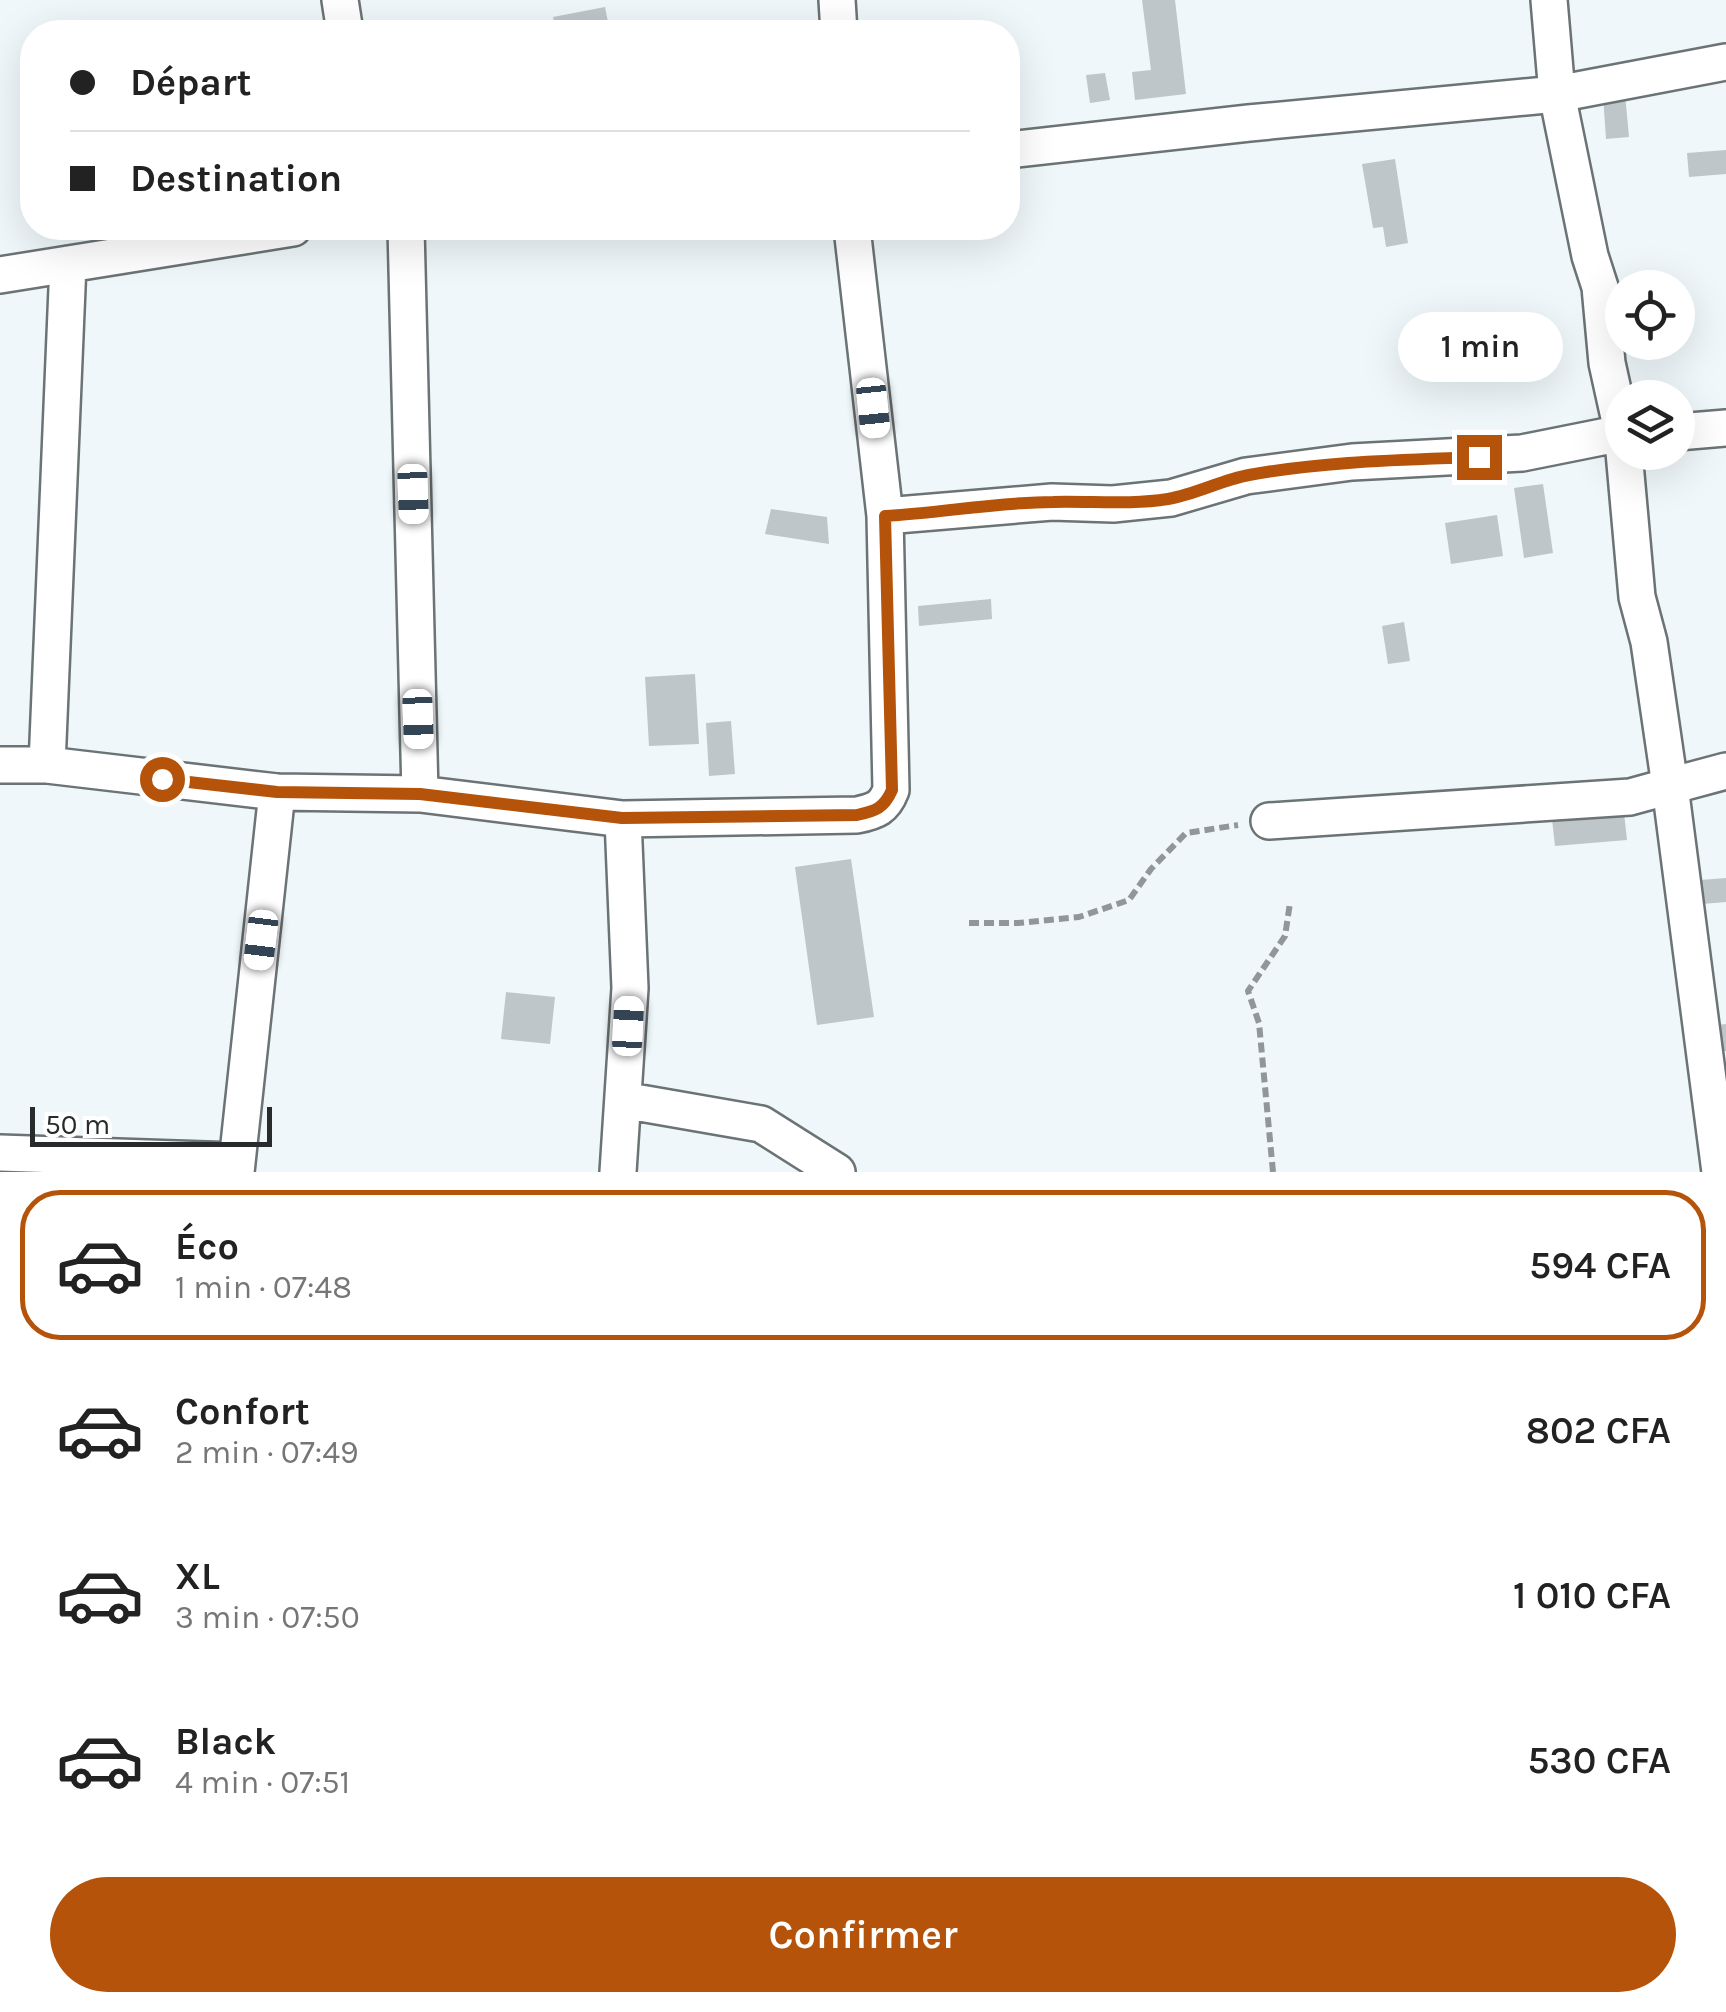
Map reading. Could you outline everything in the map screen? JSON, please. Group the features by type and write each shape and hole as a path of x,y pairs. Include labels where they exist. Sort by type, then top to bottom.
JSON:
{"street":[{"path":"1549,0 1557,94 1590,256 1600,287 1611,380"},
{"path":"1020,149 1557,94 1726,62"},
{"path":"0,275 218,240"},
{"path":"406,240 420,794"},
{"path":"0,765 47,765 277,792 420,794 622,818 857,815 876,811 886,804 892,790 885,516 853,240"},
{"path":"47,765 68,264"},
{"path":"1695,431 1726,428"},
{"path":"885,516 1052,502 1113,504 1171,498 1246,476 1298,468 1522,453 1605,436"},
{"path":"1626,470 1637,597 1649,642 1722,1166"},
{"path":"1269,821 1630,797 1726,771"},
{"path":"0,1153 236,1167 277,792"},
{"path":"618,1172 630,988 622,818"},
{"path":"623,1100 761,1124 838,1172"}],"path":[{"path":"969,923 1018,923 1079,916 1129,900 1151,869 1186,833 1269,821"},
{"path":"1272,1172 1261,1040 1248,991 1285,936 1290,903"}],"building":[{"path":"1142,0 1175,0 1186,94 1135,100 1132,72 1151,70"},
{"path":"605,7 608,20 554,20 553,17"},
{"path":"1105,73 1110,100 1090,103 1086,75"},
{"path":"1625,94 1629,137 1606,139 1603,96"},
{"path":"1726,150 1726,174 1689,177 1687,153"},
{"path":"1395,159 1408,243 1386,247 1383,227 1373,228 1362,164"},
{"path":"1543,484 1553,553 1524,558 1514,488"},
{"path":"771,509 827,517 829,544 765,534"},
{"path":"1497,515 1503,556 1451,564 1445,523"},
{"path":"991,599 992,619 919,626 918,606"},
{"path":"1404,622 1410,661 1388,664 1382,626"},
{"path":"695,674 699,744 649,746 645,677"},
{"path":"731,721 735,774 709,776 706,723"},
{"path":"1624,813 1627,840 1555,846 1552,819"},
{"path":"851,859 874,1017 817,1025 795,867"},
{"path":"1726,878 1726,902 1702,904 1700,880"},
{"path":"506,992 555,997 550,1044 501,1039"},
{"path":"1726,1024 1726,1051 1718,1052 1716,1025"}],"route":[{"path":"162,779 277,792 420,794 622,818 857,815 876,811 886,804 892,790 885,516 1052,502 1113,504 1171,498 1246,476 1298,468 1479,457"}]}
